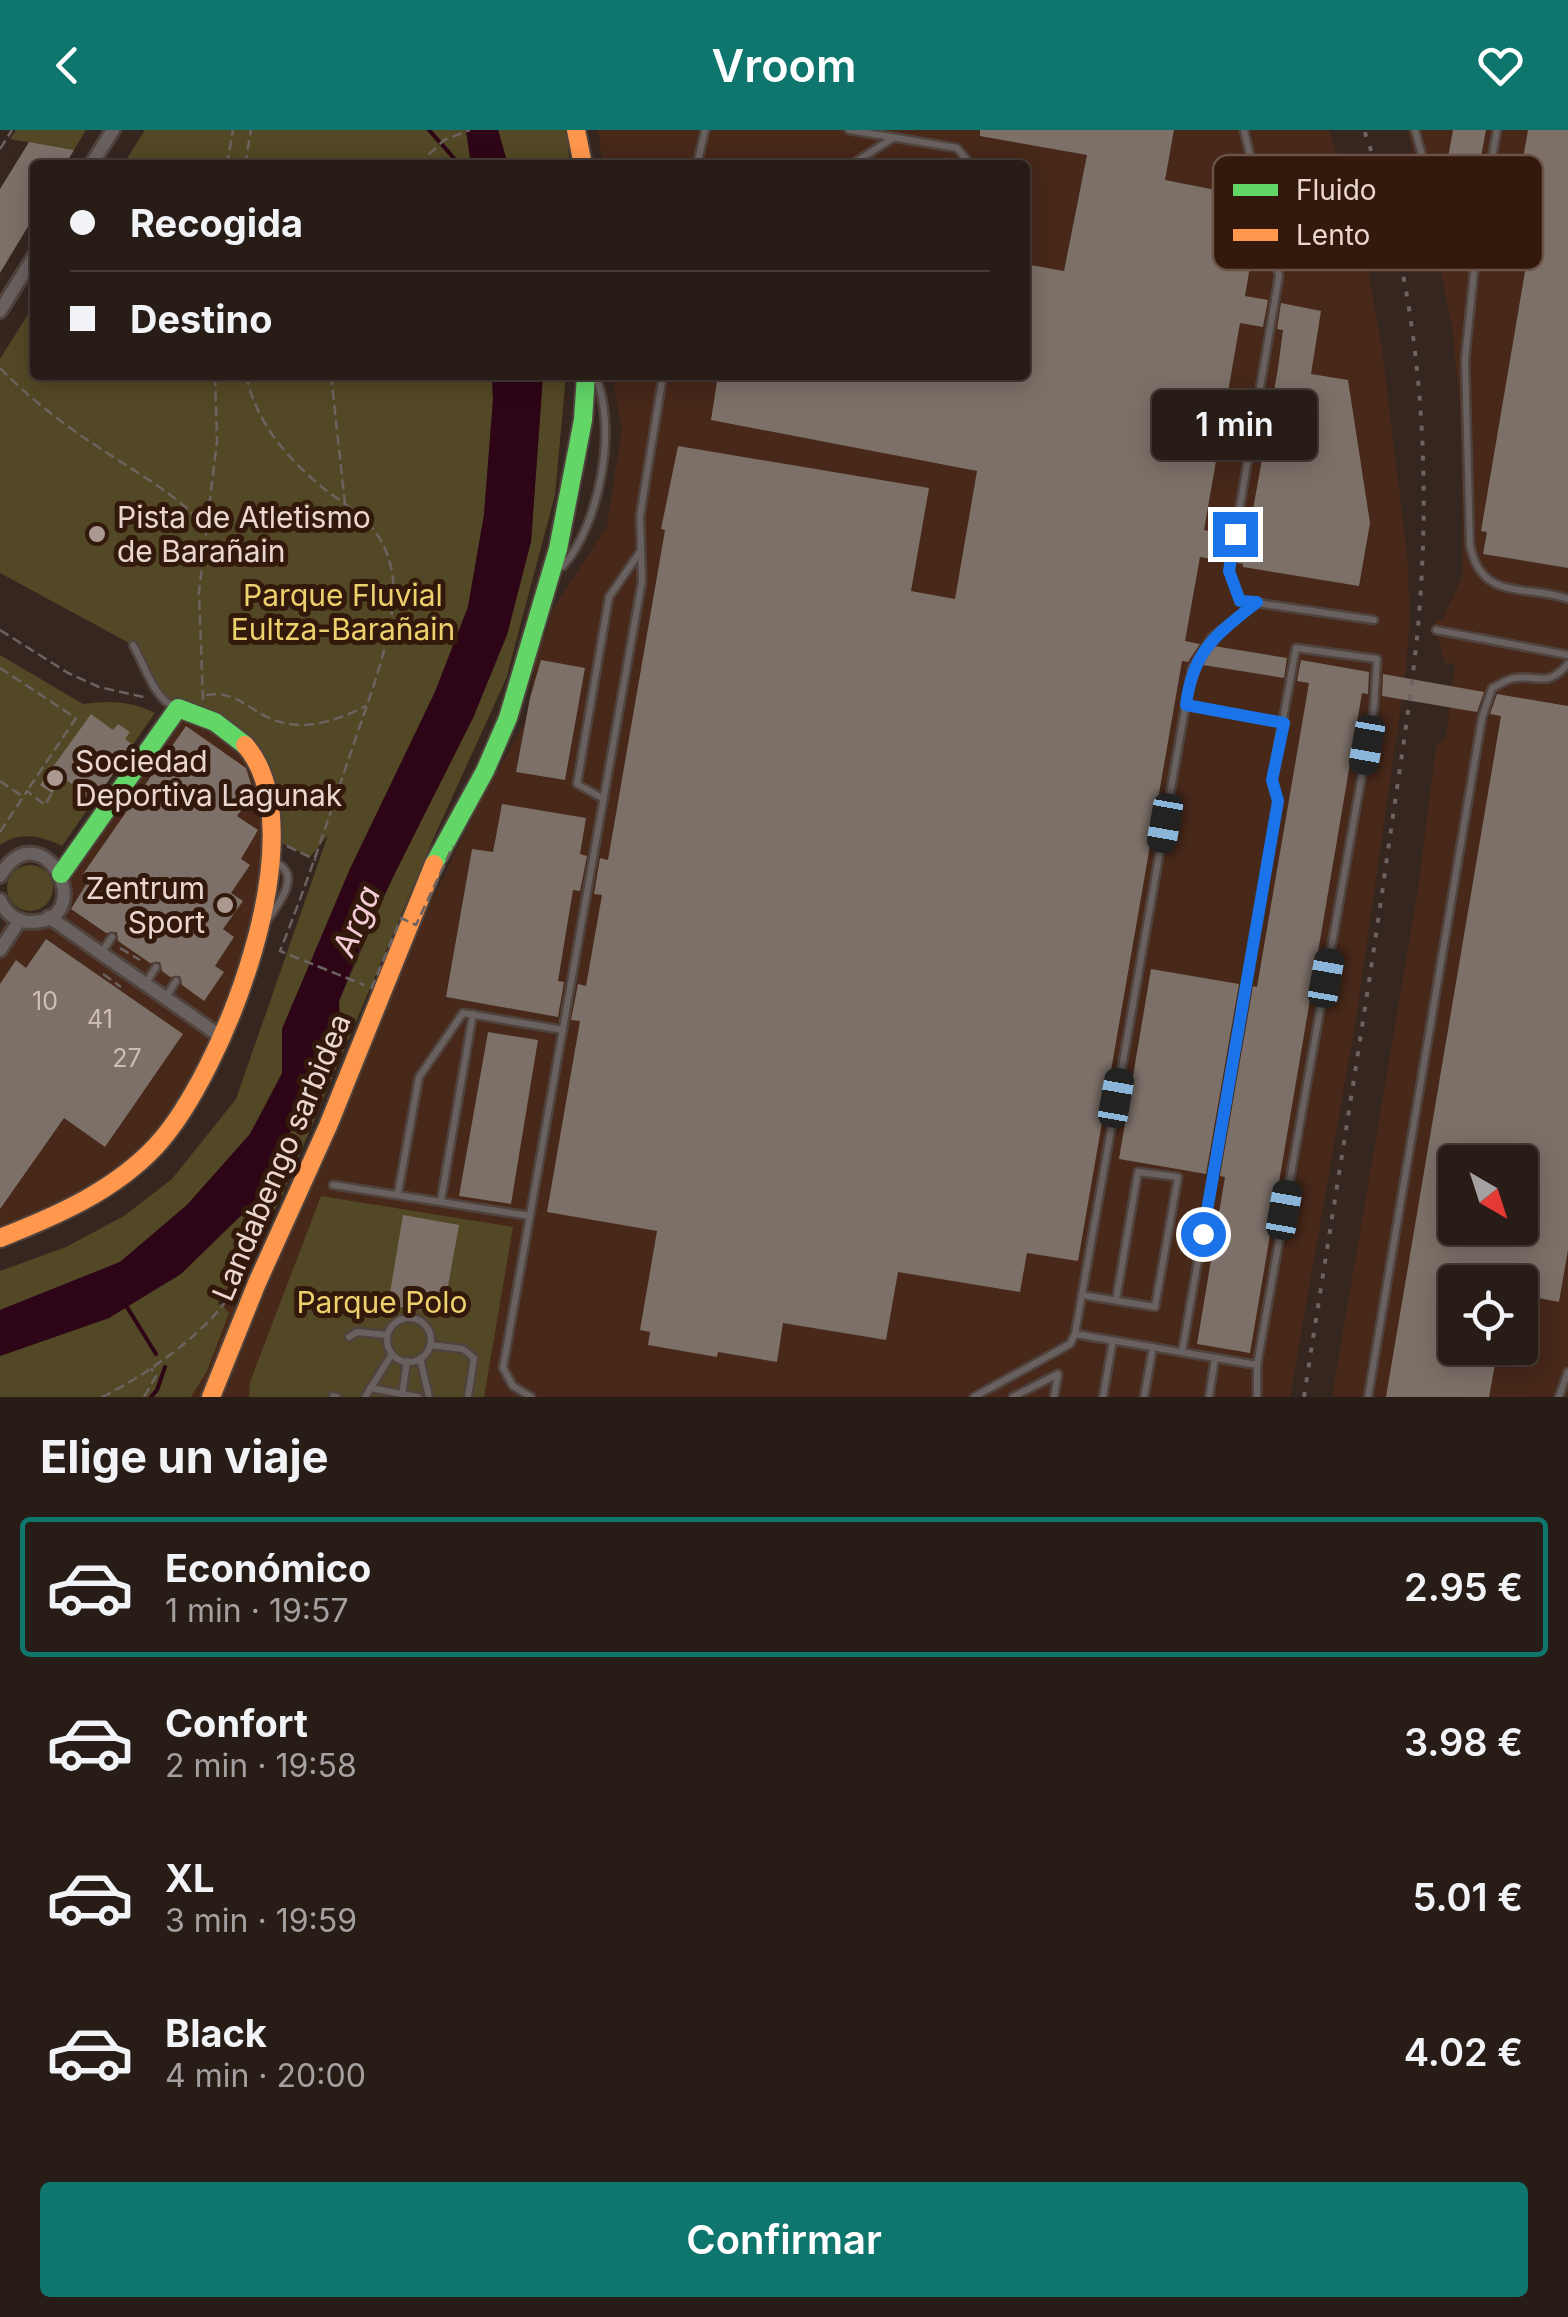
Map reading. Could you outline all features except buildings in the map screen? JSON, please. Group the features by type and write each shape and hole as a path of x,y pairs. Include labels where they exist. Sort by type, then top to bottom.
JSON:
{"main road":[{"path":"576,130 582,160"},
{"name":"Landabengo sarbidea","path":"211,1397 440,852 508,718 550,577 570,492 586,380"},
{"path":"0,1238 36,1224 119,1180 170,1130 200,1084 223,1038 262,926 269,815 261,768 225,729 203,715 173,707 62,874"}],"street":[{"path":"94,160 113,130"},
{"path":"0,311 30,263"},
{"path":"0,876 6,866 25,856 46,859 62,874 64,893 62,902 49,917 34,922 20,920 1,907"},
{"path":"49,917 223,1038"},
{"path":"0,950 20,920"}],"lane":[{"path":"698,160 705,130"},
{"path":"849,130 958,148 967,160"},
{"path":"1244,130 1250,155"},
{"path":"1415,130 1422,155"},
{"path":"1493,155 1497,130"},
{"path":"860,160 894,138"},
{"path":"1278,270 1229,571 1240,601 1374,620"},
{"path":"1475,270 1465,360 1472,560 1479,574 1498,587 1568,599"},
{"path":"550,577 578,548 597,489 606,426 597,380"},
{"path":"531,1397 513,1386 503,1368 642,580 640,516 662,380"},
{"path":"604,799 577,784 609,598 641,551"},
{"path":"974,1397 1070,1344 1075,1334 1192,669 1212,638 1257,602"},
{"path":"1436,630 1568,655"},
{"path":"134,645 156,690 173,707"},
{"path":"1182,1352 1278,801 1272,780 1296,648 1377,659 1370,726 1257,1365 1257,1397"},
{"path":"1368,1397 1482,718 1492,688 1512,678 1545,680 1557,676 1568,664"},
{"path":"1186,705 1284,723"},
{"path":"101,953 113,940"},
{"path":"145,984 156,967"},
{"path":"165,998 176,981"},
{"path":"398,1193 419,1077 463,1012 563,1030"},
{"path":"441,1200 472,1014"},
{"path":"1082,1295 1156,1307 1178,1177 1138,1172 1116,1300"},
{"path":"333,1185 530,1216"},
{"path":"365,1397 392,1354 387,1335 396,1322 412,1318 427,1327 430,1345 420,1358 407,1361 392,1354"},
{"path":"348,1337 357,1332 387,1335"},
{"path":"1075,1334 1257,1365"},
{"path":"1103,1397 1113,1340"},
{"path":"430,1345 463,1349 474,1358 468,1397"},
{"path":"1144,1397 1153,1347"},
{"path":"420,1358 429,1397"},
{"path":"1209,1397 1215,1358"},
{"path":"402,1396 407,1361"},
{"path":"1558,1397 1568,1372"},
{"path":"1004,1380 1013,1397 1058,1374 1054,1397"},
{"path":"370,1388 418,1397"}],"path":[{"path":"0,149 12,130"},
{"path":"228,160 233,130"},
{"path":"246,160 250,130"},
{"path":"423,160 444,140 470,130"},
{"path":"0,368 36,404 163,490 207,530"},
{"path":"202,707 199,592 218,441 215,380"},
{"path":"247,380 257,412 283,448 306,474 373,528 385,547 394,602 367,705 316,860 280,951 372,989 400,918 416,924 453,846"},
{"path":"332,380 346,505"},
{"path":"0,630 68,674 99,687 173,707"},
{"path":"0,668 76,718 0,832"},
{"path":"204,695 232,695 268,718 304,726 333,722 367,705"},
{"path":"0,781 23,796"},
{"path":"27,792 45,805 52,794"},
{"path":"276,842 316,860"},
{"path":"113,940 140,960"},
{"path":"102,974 121,987"},
{"path":"102,1397 208,1323 234,1290"},
{"path":"144,1397 156,1376 150,1367"}],"shaded area":[{"path":"598,130 1329,130 1337,155 1213,155 1213,270 1368,270 1382,348 1407,553 1410,616 1406,669 1356,1019 1290,1397 103,1397 226,1302 235,1307 477,808 526,720 536,660 554,607 607,526 622,429 612,380 1030,380 1030,160 602,160"},
{"path":"1407,130 1568,130 1568,1397 1332,1397 1418,889 1436,747 1446,737 1455,664 1445,663 1438,637 1433,636 1436,620 1442,620 1463,575 1460,406 1452,327 1441,270 1543,270 1543,155 1414,155"},
{"path":"178,708 250,751 267,795 262,926 209,1069 119,1180 0,1238 0,930 10,915 34,922 62,902 61,874"}],"green space":[{"path":"16,130 86,130 74,150 10,139"},
{"path":"145,130 466,130 470,160 126,160"},
{"path":"498,130 566,130 569,160 507,160"},
{"name":"Parque Fluvial Eultza-Barañain","path":"30,311 30,380 492,380 493,400 484,515 468,607 435,692 350,869 282,1029 283,1073 250,1134 187,1205 120,1262 0,1310 0,1271 66,1247 124,1216 172,1179 236,1099 328,835 310,857 277,841 266,760 178,708 157,690 133,645 0,573 0,359"},
{"path":"543,380 566,380 555,495 506,679 434,837 280,1201 217,1305 221,1304 229,1313 207,1371 191,1397 0,1397 0,1356 109,1318 340,1033 339,1001 410,838 473,718 531,542"},
{"name":"Sociedad Deportiva Lagunak","path":"0,655 83,704 120,703 155,713 62,846 31,836 0,845"},
{"path":"30,865 47,871 53,888 47,905 30,911 13,905 7,888 13,871"},
{"name":"Parque Polo","path":"321,1196 513,1227 484,1397 249,1397 250,1382"}],"water":[{"path":"466,130 498,130 507,160 470,160"},
{"name":"Arga","path":"492,380 543,380 531,542 507,635 473,718 369,925 339,1001 340,1033 255,1202 181,1274 109,1318 0,1356 0,1310 120,1262 187,1205 250,1134 282,1073 282,1029 350,869 435,692 468,607 484,515"}],"waterway":[{"path":"429,130 456,160"},
{"path":"127,1307 156,1354"},
{"path":"151,1397 165,1367"}],"railway":[{"path":"1364,130 1372,155"},
{"path":"1304,1397 1416,647 1424,517 1423,451 1419,385 1402,270"}],"traffic: fast":[{"path":"434,864 485,771 508,718 558,549 583,420 586,380"},
{"path":"61,874 178,708 215,722 245,745"}],"traffic: slow":[{"path":"576,130 582,160"},
{"path":"0,1238 83,1201 140,1162 182,1112 209,1065 253,950 267,890 272,833 265,783 245,745"},
{"path":"211,1397 328,1126 434,864"}],"place":[{"name":"Pista de Atletismo de Barañain","path":"97,534"},
{"name":"Sociedad Deportiva Lagunak","path":"55,778"},
{"name":"Zentrum Sport","path":"225,905"}],"route":[{"path":"1203,1234 1278,801 1272,780 1284,723 1186,705 1192,669 1212,638 1257,602 1240,601 1229,571 1235,534"}]}
